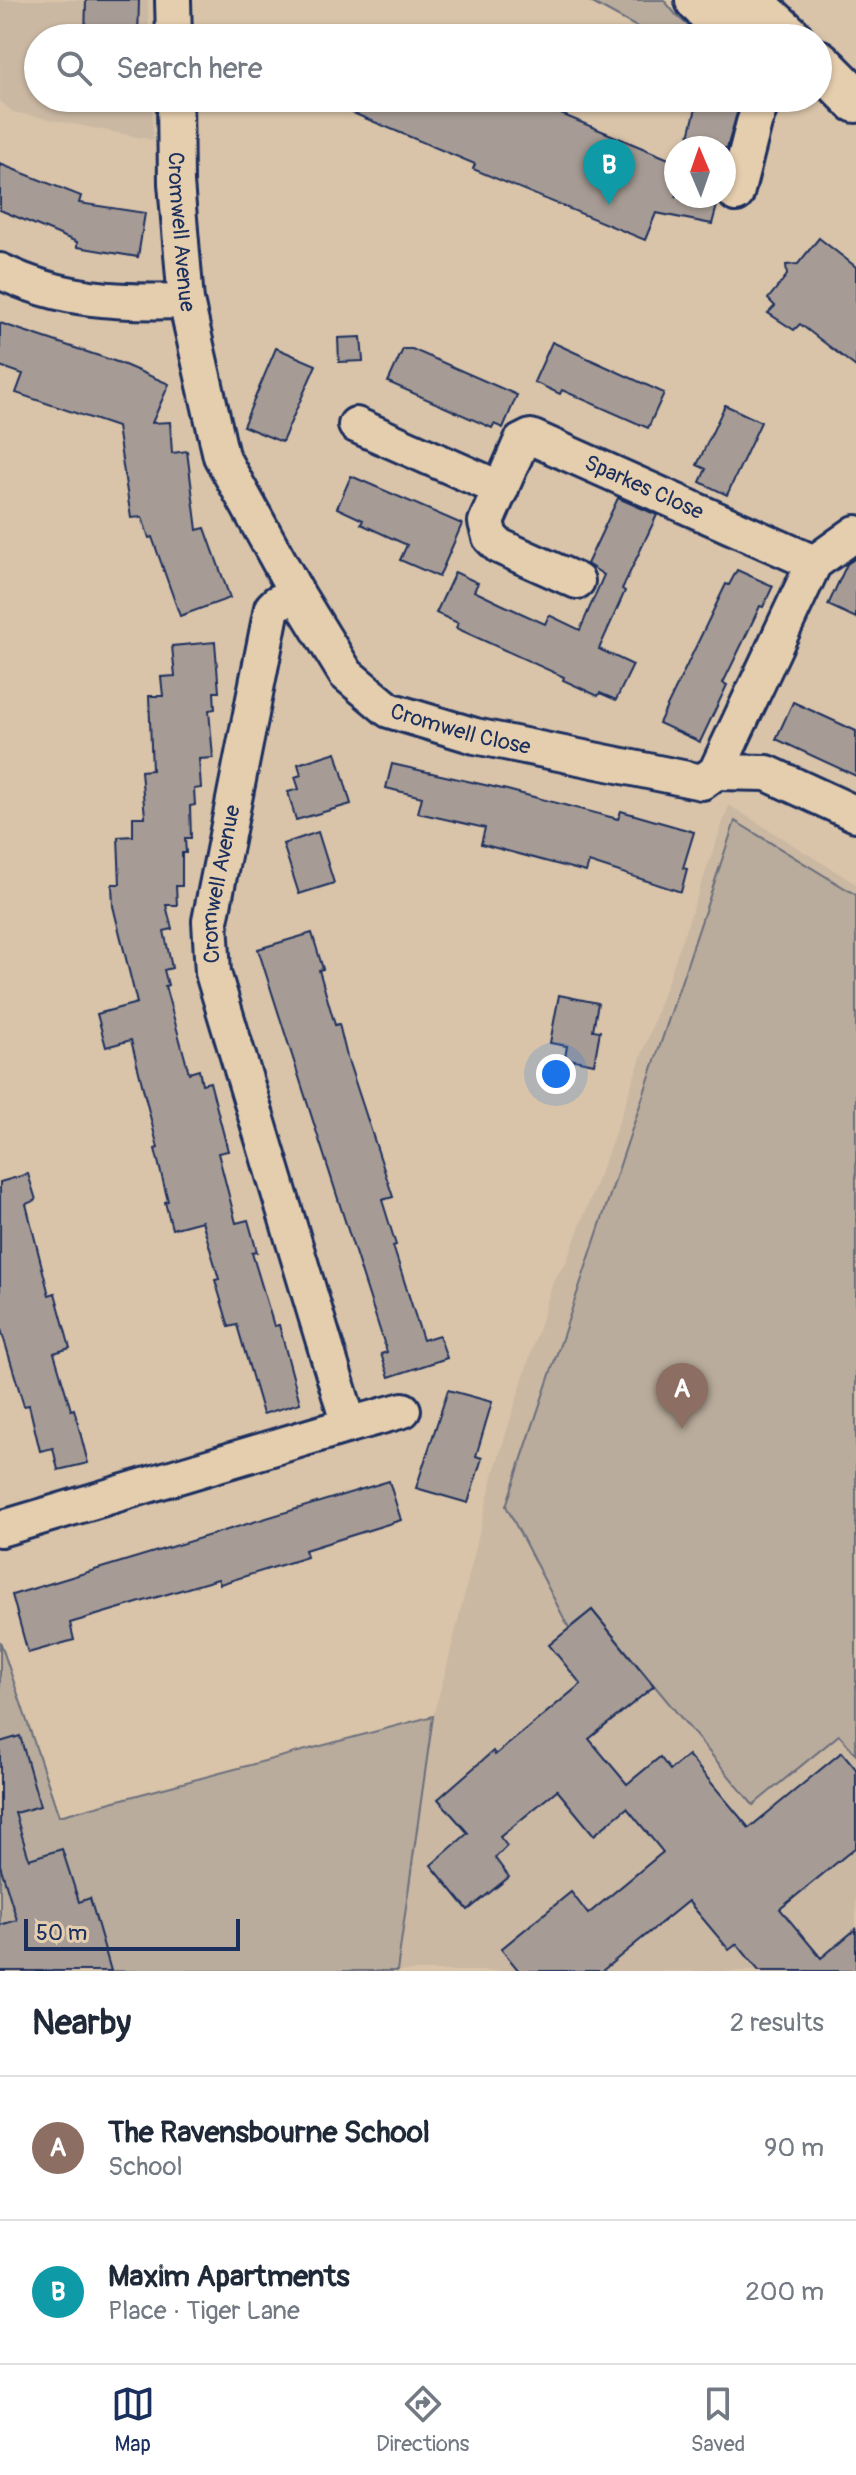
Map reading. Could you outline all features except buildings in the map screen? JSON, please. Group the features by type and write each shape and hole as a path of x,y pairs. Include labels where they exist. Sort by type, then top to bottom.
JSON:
{"main road":[{"path":"698,0 721,24"},
{"path":"748,0 775,24"},
{"path":"832,76 856,100"},
{"path":"832,97 856,109"}],"street":[{"path":"173,0 174,24"},
{"name":"Cromwell Avenue","path":"175,112 176,183 186,301 221,456 297,594 272,608 210,921 213,973 349,1425"},
{"path":"736,194 758,112"},
{"path":"0,271 81,298 125,303 186,301"},
{"path":"356,425 501,489"},
{"name":"Sparkes Close","path":"577,581 499,546 490,537 486,522 521,442 531,437 814,563"},
{"path":"856,533 814,563 716,772 767,773 856,814"},
{"name":"Cromwell Close","path":"297,594 346,674 389,710 475,736 679,779 702,782 716,772"},
{"path":"0,1529 403,1410"}],"shaded area":[{"path":"0,0 148,0 149,24 24,24 24,112 152,112 153,140 13,112 0,101"},
{"path":"587,0 664,0 686,24 631,24"},
{"path":"729,805 856,884 856,1971 397,1971 433,1716 494,1472 554,1279 566,1263 611,1144"},
{"path":"735,821 856,895 856,1754 839,1735 753,1805 592,1610 569,1628 506,1506"},
{"path":"0,1641 59,1816 433,1716 397,1971 0,1971"}],"place":[{"name":"Maxim Apartments","path":"609,205"},
{"name":"The Ravensbourne School","path":"682,1429"}]}
